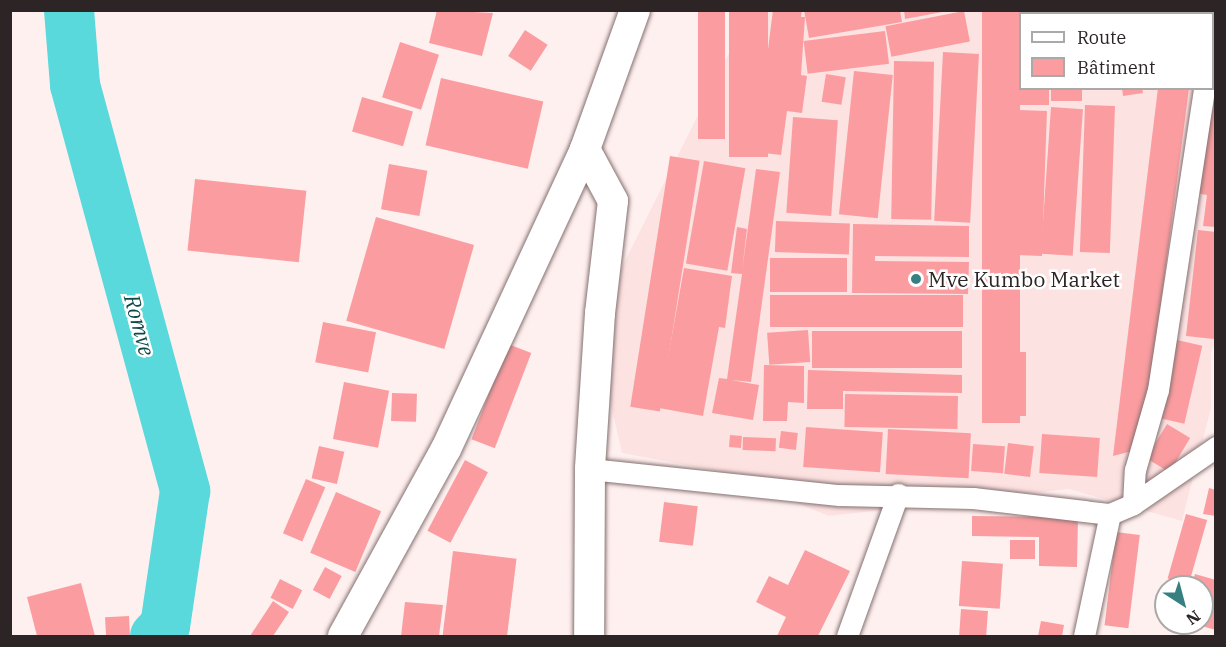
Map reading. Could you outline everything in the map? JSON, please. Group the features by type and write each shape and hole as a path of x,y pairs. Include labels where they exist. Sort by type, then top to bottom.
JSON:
{"main road":[{"path":"343,636 446,449 585,149 635,10"},
{"path":"585,149 613,201 600,314 590,469 589,636"}],"street":[{"path":"1133,504 1135,470 1158,390 1204,90"},
{"path":"590,469 839,495 898,494 973,498 1110,513 1133,504 1215,447"},
{"path":"847,636 898,494"},
{"path":"1084,636 1110,513"}],"shaded area":[{"name":"Mve Kumbo Market","path":"750,11 1215,11 1216,339 1211,353 1211,408 1182,521 1069,489 829,516 718,471 622,453 593,325"}],"building":[{"path":"437,10 493,13 482,56 429,43"},
{"path":"698,10 725,10 725,139 698,139"},
{"path":"729,10 768,10 768,157 729,157"},
{"path":"773,10 802,10 801,17 805,17 801,75 807,76 802,113 787,111 781,155 755,152"},
{"path":"804,10 900,10 902,22 809,38"},
{"path":"904,10 942,10 942,12 905,19"},
{"path":"982,10 1020,10 1020,423 982,423"},
{"path":"1023,10 1053,10 1038,12 1023,12"},
{"path":"1057,10 1089,10 1072,12 1056,12"},
{"path":"1167,10 1199,10 1183,12 1167,12"},
{"path":"964,11 970,41 891,57 885,26"},
{"path":"525,30 548,45 531,71 508,56"},
{"path":"885,31 889,64 808,74 804,41"},
{"path":"400,42 439,55 421,110 382,97"},
{"path":"943,52 979,54 970,223 934,221"},
{"path":"894,61 934,62 931,220 891,219"},
{"path":"854,71 893,75 878,218 839,214"},
{"path":"826,74 846,77 841,105 822,102"},
{"path":"441,78 543,102 528,169 425,145"},
{"path":"1018,88 1019,90 1049,90 1049,105 1018,105"},
{"path":"1051,90 1082,90 1082,101 1051,101"},
{"path":"1122,90 1142,90 1143,93 1123,96"},
{"path":"1158,90 1189,90 1144,435 1132,451 1113,456"},
{"path":"1216,90 1216,227 1203,226 1207,195 1195,193"},
{"path":"362,97 413,112 403,146 352,132"},
{"path":"1085,105 1115,106 1110,253 1080,252"},
{"path":"1051,107 1083,109 1073,256 1041,254"},
{"path":"1019,110 1047,111 1042,256 1014,255"},
{"path":"793,117 838,120 831,216 786,213"},
{"path":"670,156 700,161 660,412 630,407"},
{"path":"704,161 745,168 727,271 686,263"},
{"path":"389,164 427,171 419,216 381,209"},
{"path":"756,169 780,172 751,382 731,380 759,385 753,420 712,413 719,378 727,379 742,274 731,273 737,227 747,229 742,271"},
{"path":"195,179 306,191 299,262 187,251"},
{"path":"376,217 474,245 444,349 346,321"},
{"path":"776,221 850,224 849,255 775,252"},
{"path":"853,224 969,226 969,257 875,256 875,261 969,262 968,294 852,293"},
{"path":"1198,230 1216,232 1214,339 1186,336"},
{"path":"770,258 847,258 847,292 770,292"},
{"path":"684,268 732,276 725,328 719,327 703,416 659,408"},
{"path":"770,295 963,295 963,327 770,327"},
{"path":"323,322 376,332 368,373 315,362"},
{"path":"808,330 810,362 769,365 767,333"},
{"path":"812,331 962,331 962,368 812,368"},
{"path":"1177,340 1202,346 1184,424 1159,418"},
{"path":"508,344 531,353 495,448 471,439"},
{"path":"1006,352 1026,352 1026,416 1006,416"},
{"path":"764,365 804,366 804,403 788,402 787,421 763,421"},
{"path":"808,370 962,375 962,393 843,391 843,409 807,409"},
{"path":"344,382 389,391 378,448 333,439"},
{"path":"392,393 417,394 416,422 391,421"},
{"path":"845,394 958,396 957,429 844,427"},
{"path":"1167,424 1190,438 1170,472 1146,458"},
{"path":"806,427 883,432 880,472 803,467"},
{"path":"888,429 971,433 969,478 886,474"},
{"path":"781,431 798,433 796,450 779,448"},
{"path":"1042,434 1100,438 1097,477 1039,473"},
{"path":"730,435 742,436 741,448 729,447"},
{"path":"743,437 776,438 776,451 743,450"},
{"path":"1008,443 1034,446 1030,477 1004,474"},
{"path":"973,444 1005,446 1003,473 971,471"},
{"path":"319,446 344,452 337,484 312,478"},
{"path":"465,460 488,472 450,543 427,531"},
{"path":"306,479 325,487 302,542 283,533"},
{"path":"1209,488 1216,490 1216,516 1203,514"},
{"path":"336,492 381,511 355,572 310,553"},
{"path":"664,502 698,506 693,546 659,542"},
{"path":"1186,514 1207,520 1191,575 1169,575"},
{"path":"972,516 1078,517 1077,567 1039,566 1039,537 972,536"},
{"path":"1116,532 1140,535 1128,628 1105,625"},
{"path":"1010,540 1035,540 1035,559 1010,559"},
{"path":"805,550 850,571 818,636 777,636 786,617 756,602 769,576 788,585"},
{"path":"453,551 517,559 507,636 443,636"},
{"path":"962,561 1003,564 1000,609 959,606"},
{"path":"325,567 342,576 330,599 313,590"},
{"path":"280,579 302,590 293,609 270,598"},
{"path":"1214,579 1216,580 1216,630 1214,629"},
{"path":"81,583 95,636 37,636 27,597"},
{"path":"273,601 289,612 273,636 250,636"},
{"path":"405,602 443,605 439,636 401,636"},
{"path":"961,609 988,611 986,636 959,636"},
{"path":"129,616 130,636 106,636 105,617"},
{"path":"1041,621 1064,625 1062,636 1038,636"}],"waterway":[{"name":"Romve","path":"69,10 75,85 185,491 165,626 155,636"}],"place":[{"name":"Mve Kumbo Market","path":"916,279"}]}
